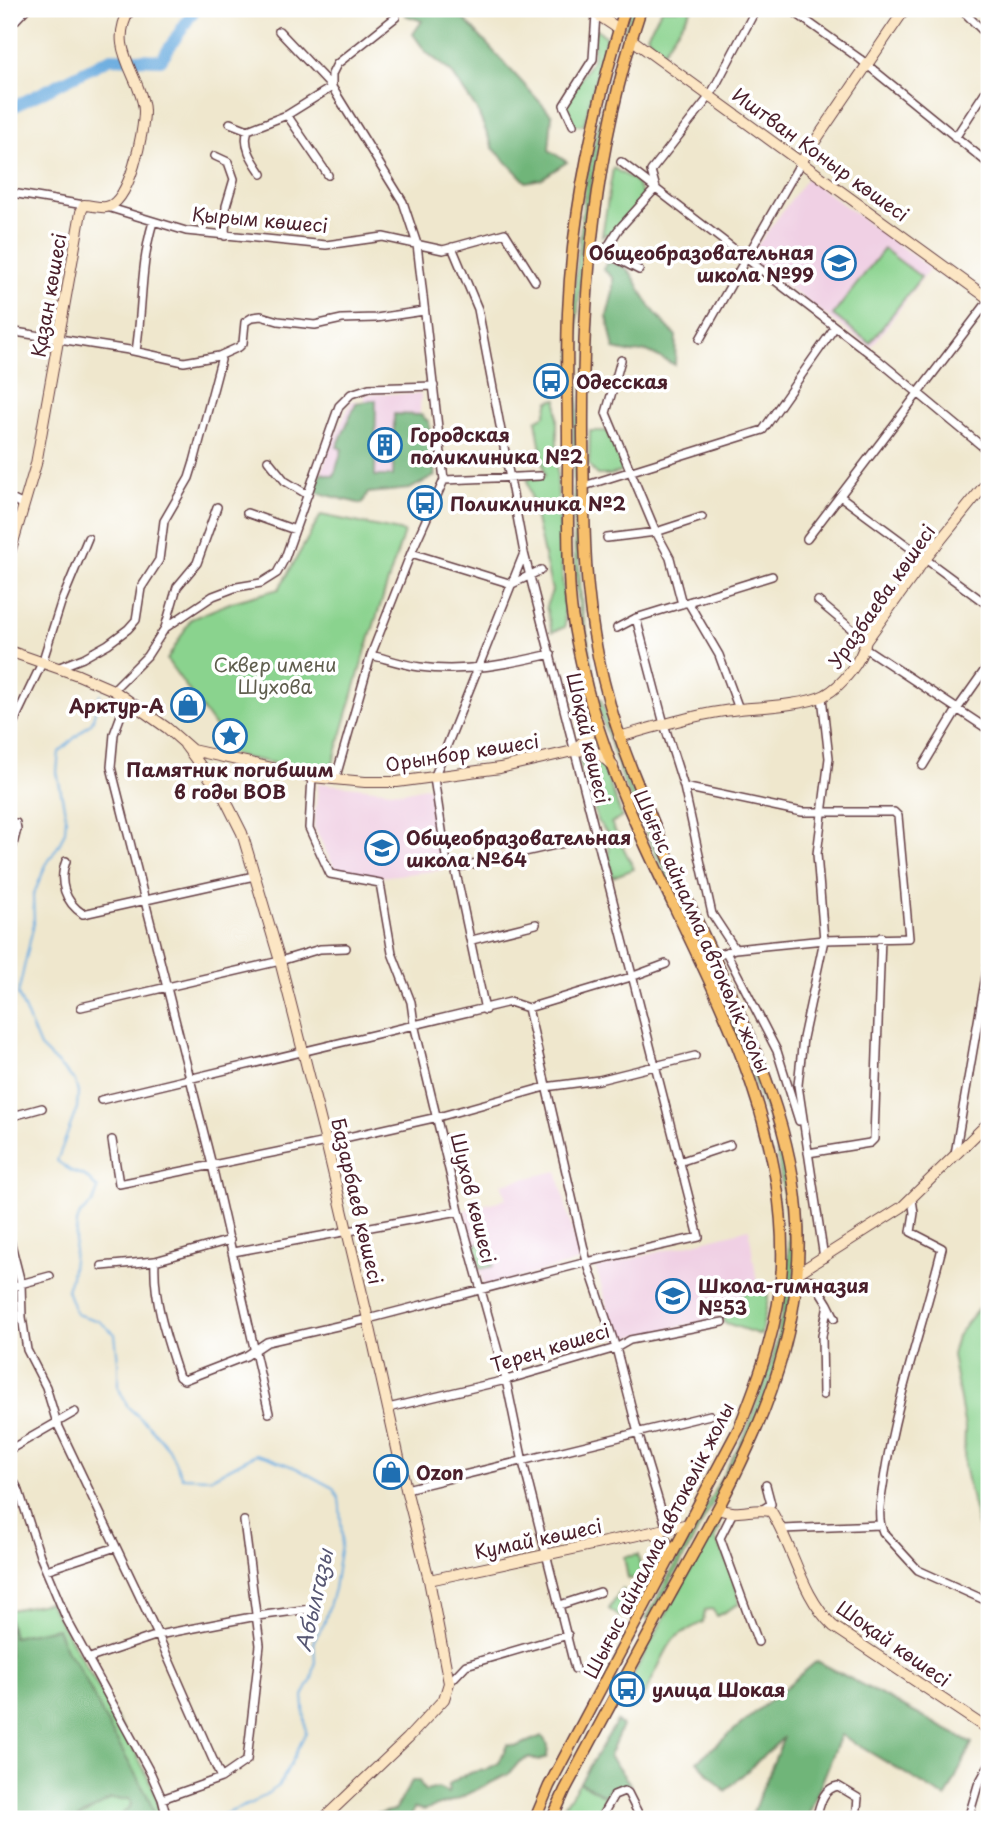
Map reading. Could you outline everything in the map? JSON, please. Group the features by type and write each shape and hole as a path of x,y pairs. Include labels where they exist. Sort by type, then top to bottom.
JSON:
{"main road":[{"name":"Шығыс айналма автокөлік жолы","path":"535,1819 554,1777 739,1428 761,1374 775,1315 782,1268 782,1217 776,1170 755,1094 700,961 613,766 587,685 570,597 568,314 580,189 596,110 625,9"},
{"name":"Шығыс айналма автокөлік жолы","path":"552,1819 565,1790 719,1509 755,1434 778,1376 794,1308 798,1276 799,1215 786,1137 758,1057 654,823 620,737 603,677 588,589 583,361 588,258 604,151 631,39 641,9"}],"street":[{"path":"9,27 26,9"},
{"path":"107,207 120,197 128,185 144,111 142,99 122,49 121,33 130,9"},
{"path":"332,88 332,74 337,64 396,17 392,9"},
{"path":"656,188 651,171 710,96 756,9"},
{"path":"790,9 866,65 989,164"},
{"path":"700,339 801,162 905,9"},
{"path":"961,9 989,37"},
{"path":"592,11 619,29"},
{"path":"573,124 564,105 593,59 592,11"},
{"path":"279,31 332,88 403,202 417,244 444,480 411,553 371,656 335,780"},
{"name":"Иштван Коныр көшесі","path":"631,39 989,299"},
{"path":"955,138 989,86"},
{"path":"229,123 248,130 287,115 332,88"},
{"path":"287,115 328,175"},
{"path":"248,130 246,144 262,174"},
{"path":"215,156 228,162 234,179 226,206 225,236"},
{"path":"621,162 835,327 989,452"},
{"path":"639,270 608,254 607,248 618,230 656,188"},
{"name":"Қырым көшесі","path":"10,196 107,207 186,231 326,245 383,237 443,250 505,233 535,281"},
{"name":"Қазан көшесі","path":"9,556 36,464 84,205"},
{"path":"136,351 142,317 146,246 153,222"},
{"name":"Шоқай көшесі","path":"452,247 478,309 524,553 699,1237 587,1262"},
{"path":"807,539 989,299"},
{"path":"9,331 136,351 184,362 219,356 239,347 243,343 245,322 253,317 315,325 342,319 376,318 424,311"},
{"path":"584,486 763,430 835,327"},
{"path":"57,668 108,644 136,620 141,588 159,560 164,521 189,478 221,360 219,356"},
{"path":"621,360 606,413 656,532 670,558 685,603 719,654 739,709"},
{"path":"165,628 214,596 237,587 261,583 277,573 285,558 339,406 351,394 369,388 434,386"},
{"path":"268,460 285,481 308,495"},
{"path":"444,480 540,476"},
{"name":"Уразбаева көшесі","path":"822,697 850,672 865,644 926,558 989,481"},
{"path":"840,496 989,606"},
{"path":"9,498 24,505"},
{"path":"113,691 147,656 165,628 177,587 197,563 217,508"},
{"path":"247,513 295,530"},
{"path":"607,538 656,532 702,517"},
{"path":"9,732 42,663 61,603 88,538"},
{"path":"411,553 512,584 541,570"},
{"path":"524,553 435,778 447,863 455,867 595,836"},
{"path":"617,628 636,618 772,576"},
{"path":"818,601 865,644 989,730"},
{"path":"636,618 684,787 712,914 734,949"},
{"name":"Орынбор көшесі","path":"9,651 113,691 167,728 192,750 312,777 383,783 435,778 500,768 573,751"},
{"path":"371,656 418,667 467,669 503,665 551,654"},
{"path":"923,766 958,708 989,664"},
{"path":"620,737 664,724 739,709 766,708 822,697 829,758 817,854 824,940 803,1038 798,1085 824,1258"},
{"path":"127,699 114,734 111,767 212,1165 269,1413"},
{"path":"573,751 588,737 596,719"},
{"name":"Базарбаев көшесі","path":"185,745 224,797 242,833 279,961 368,1319 429,1580 449,1683"},
{"path":"573,751 589,750 613,766"},
{"name":"Шухов көшесі","path":"312,777 309,828 330,874 380,883 392,953 411,1002 459,1210 506,1380 523,1462 575,1669"},
{"path":"684,787 802,811 894,812 898,816 909,938 824,940 734,949 713,956"},
{"path":"9,823 16,823 17,829 9,860"},
{"path":"66,861 62,880 66,898 83,914 254,876"},
{"path":"455,867 485,1010"},
{"path":"472,940 536,924"},
{"path":"808,1154 870,1143 874,1139 881,937"},
{"path":"81,1007 320,949 346,948"},
{"path":"726,952 777,1051 791,1090 808,1154"},
{"path":"955,1158 989,958"},
{"path":"101,1100 510,1002 528,1008 666,964"},
{"path":"528,1008 587,1262 616,1348 667,1529"},
{"path":"112,1140 119,1184 326,1142 438,1117 545,1087 598,1080 695,1056"},
{"path":"9,1117 42,1108"},
{"path":"798,1276 912,1199 989,1122"},
{"path":"678,1162 730,1145"},
{"path":"912,1199 914,1213 911,1232 942,1248 892,1432 879,1513 880,1525 883,1532 918,1570 989,1602"},
{"path":"233,1252 459,1210"},
{"path":"9,1236 21,1283 27,1350 46,1387 57,1423 158,1635 221,1778"},
{"path":"102,1266 155,1261 230,1240"},
{"path":"155,1261 154,1274 164,1332 179,1377 184,1380 246,1356 267,1342 481,1291 587,1262"},
{"path":"9,1287 50,1276"},
{"path":"798,1276 813,1280 835,1318"},
{"path":"823,1395 822,1336 828,1304"},
{"name":"Терең көшесі","path":"388,1408 506,1380 616,1348 631,1340 723,1322"},
{"path":"9,1450 75,1412"},
{"path":"406,1489 710,1415"},
{"path":"9,1473 19,1491 46,1570 67,1620 90,1658 162,1799 167,1819"},
{"path":"764,1509 771,1504 766,1485"},
{"path":"719,1509 732,1514 764,1509 771,1511 782,1529 880,1525"},
{"path":"732,1514 720,1538 758,1642"},
{"path":"162,1799 221,1778 247,1760 260,1644 244,1521"},
{"name":"Кумай көшесі","path":"429,1580 689,1524"},
{"name":"Шоқай көшесі","path":"782,1529 821,1615 833,1626 989,1730"},
{"path":"654,1533 666,1541 670,1559"},
{"path":"46,1570 116,1547"},
{"path":"560,1605 600,1592"},
{"path":"90,1658 158,1635 310,1609"},
{"path":"323,1819 408,1738 444,1699 449,1683 467,1665 568,1635"},
{"path":"968,1819 978,1785 989,1765"},
{"path":"816,1819 825,1793 830,1787 838,1786 858,1798 856,1819"},
{"path":"600,1819 614,1795 624,1791 628,1793 641,1819"}],"shaded area":[{"name":"Общеобразовательная школа №99","path":"807,178 930,268 871,348 748,258"},
{"path":"365,394 421,394 415,479 410,489 340,496 321,473 330,446 352,401 365,401"},
{"name":"Общеобразовательная школа №64","path":"318,783 403,792 430,786 444,870 379,877 335,869 314,827"},
{"path":"557,1171 580,1261 484,1287 464,1210 506,1199 502,1184"},
{"name":"Школа-гимназия №53","path":"749,1229 757,1283 714,1319 617,1340 596,1268"}],"green space":[{"path":"405,9 445,9 464,19 552,115 549,150 567,162 541,179 526,182 493,148 477,110 451,72 426,52 413,34 422,21 405,15"},
{"path":"631,9 636,9 610,94 590,189 577,317 579,565 582,609 594,672 590,672 575,566 572,317 585,188 605,93"},
{"path":"662,9 692,9 661,54 647,35"},
{"path":"595,27 606,37 584,125 573,125 564,105 593,59"},
{"path":"613,168 635,181 645,200 618,230 602,236"},
{"path":"884,249 921,277 870,343 833,315"},
{"path":"607,263 616,264 629,271 650,306 676,336 675,365 647,351 632,353 614,349 607,316 613,292 613,278 603,269"},
{"path":"557,399 557,476 565,627 552,632 546,606 552,591 527,479 545,476 536,420 545,415 549,401"},
{"path":"376,400 375,476 393,476 394,414 421,415 429,422 435,476 410,489 368,493 362,504 315,492 321,473 334,476 342,449 337,447 356,403"},
{"path":"590,431 607,431 624,471 597,475 589,465"},
{"name":"Сквер имени Шухова","path":"321,515 404,532 330,774 218,750 220,734 167,660 191,619 232,602 279,589"},
{"path":"601,699 629,784 734,1016 778,1129 795,1225 794,1276 772,1377 750,1434 650,1620 646,1619 746,1432 767,1376 776,1345 788,1276 789,1225 773,1130 728,1018 625,786 596,701"},
{"path":"587,754 600,759 622,817 611,823 634,869 613,877 609,859 609,835 598,822 580,762 581,757"},
{"path":"487,1242 493,1266 480,1269 474,1245"},
{"path":"757,1283 766,1283 768,1299 761,1335 723,1322 725,1309"},
{"path":"989,1295 989,1556 983,1549 964,1466 965,1428 952,1355 957,1336"},
{"path":"717,1525 720,1528 715,1539 731,1570 739,1604 717,1616 712,1609 705,1610 703,1622 674,1639 647,1690 629,1710 624,1702 637,1685 633,1675"},
{"path":"638,1555 642,1577 628,1579 624,1557"},
{"path":"622,1589 634,1596 620,1617 609,1609"},
{"path":"49,1602 135,1751 153,1787 162,1819 9,1819 9,1606 10,1610"},
{"path":"9,1619 13,1637 57,1628 66,1650 80,1669 148,1797 156,1819 120,1819 131,1806 130,1799 111,1799 76,1819 9,1819"},
{"path":"817,1661 972,1743 946,1798 841,1735 807,1819 750,1819 784,1737 725,1791 697,1761"},
{"path":"617,1721 622,1726 609,1756 631,1785 628,1789 622,1787 606,1796 580,1782"},
{"path":"542,1736 548,1745 547,1757 539,1761 530,1757 519,1762 509,1774 458,1799 424,1810 414,1808 410,1819 373,1819 377,1814 395,1810 412,1781 419,1781 425,1791 438,1788 448,1793 449,1785 460,1777 499,1763 507,1745 517,1746"},
{"path":"580,1782 606,1796 595,1819 560,1819 565,1805"}],"waterway":[{"path":"9,109 111,58 161,60 195,9"},
{"name":"Абылгазы","path":"100,694 92,722 59,752 57,772 66,817 65,831 33,896 34,923 18,994 40,1047 75,1081 78,1093 77,1108 57,1161 71,1171 85,1176 98,1189 93,1203 80,1214 77,1223 67,1290 76,1314 99,1321 115,1334 118,1387 128,1407 169,1449 182,1477 211,1478 256,1454 296,1468 333,1488 340,1507 342,1537 334,1589 324,1624 314,1640 315,1664 312,1679 303,1696 306,1733 279,1786 254,1802 213,1819"}],"place":[{"name":"Общеобразовательная школа №99","path":"839,263"},
{"name":"Одесская","path":"551,381"},
{"name":"Городская поликлиника №2","path":"385,445"},
{"name":"Поликлиника №2","path":"425,503"},
{"name":"Арктур-А","path":"188,705"},
{"name":"Памятник погибшим в годы ВОВ","path":"230,736"},
{"name":"Общеобразовательная школа №64","path":"382,848"},
{"name":"Школа-гимназия №53","path":"673,1296"},
{"name":"Ozon","path":"391,1472"},
{"name":"улица Шокая","path":"627,1689"}]}
